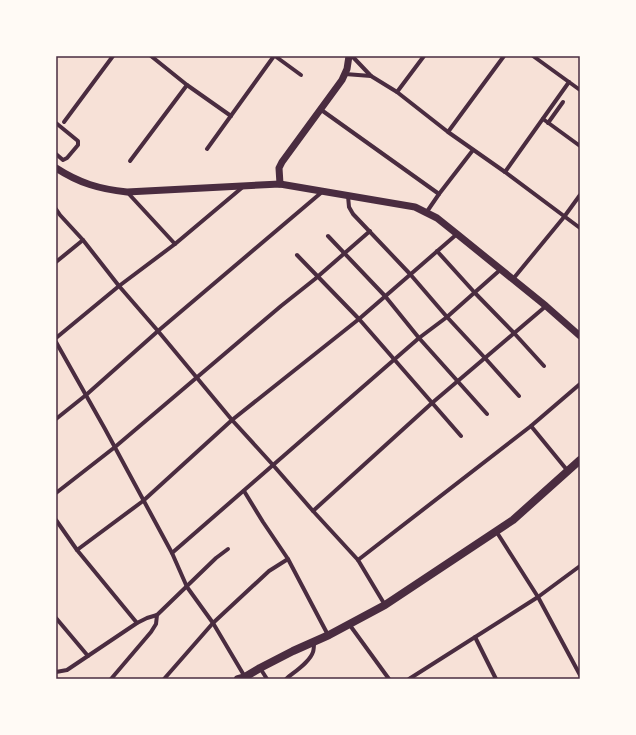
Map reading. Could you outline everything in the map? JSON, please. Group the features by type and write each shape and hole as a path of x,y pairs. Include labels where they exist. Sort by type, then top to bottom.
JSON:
{"main road":[{"path":"242,678 329,635 385,605 512,520 580,460"}],"street":[{"path":"64,122 113,56"},
{"path":"151,56 187,85 231,116"},
{"path":"207,149 274,56 301,75"},
{"path":"280,184 279,174 282,162 345,74 349,56"},
{"path":"352,56 371,76 396,92 448,132 580,228"},
{"path":"396,92 424,56"},
{"path":"448,132 504,56"},
{"path":"533,56 580,90"},
{"path":"345,74 371,76"},
{"path":"505,172 569,82"},
{"path":"130,161 187,85"},
{"path":"548,123 563,102"},
{"path":"320,109 439,194"},
{"path":"543,119 580,146"},
{"path":"56,123 78,141 78,145 67,158 63,160 56,154"},
{"path":"426,213 473,150"},
{"path":"56,168 92,186 127,192 280,184 414,207 437,218 546,306 580,336"},
{"path":"56,338 119,286 175,244 245,186"},
{"path":"56,419 86,395 158,331 323,191"},
{"path":"127,192 175,244"},
{"path":"513,279 564,217 580,195"},
{"path":"348,196 350,210 410,274 519,396"},
{"path":"56,209 232,420 312,511 358,560 385,605"},
{"path":"56,493 115,447 370,232"},
{"path":"77,550 143,501 232,420 359,319 457,234"},
{"path":"328,236 385,296 419,338 487,414"},
{"path":"56,262 83,240"},
{"path":"437,251 544,366"},
{"path":"297,255 359,319 461,436"},
{"path":"172,553 419,338 475,293 500,270"},
{"path":"312,511 432,403 546,306"},
{"path":"56,342 172,553 187,587 213,623 242,678"},
{"path":"358,560 530,426 580,384"},
{"path":"530,426 568,470"},
{"path":"244,491 288,559 329,635"},
{"path":"56,520 77,550 137,623"},
{"path":"496,531 538,597 580,675"},
{"path":"56,672 66,670 137,623 157,615 216,558 228,549"},
{"path":"164,679 213,623 269,571 288,559"},
{"path":"410,679 538,597 580,566"},
{"path":"111,679 151,632 156,624 157,615"},
{"path":"56,618 88,656"},
{"path":"349,624 389,679"},
{"path":"475,637 496,679"},
{"path":"286,679 301,667 309,658 314,651 314,642"},
{"path":"260,668 267,679"}]}
